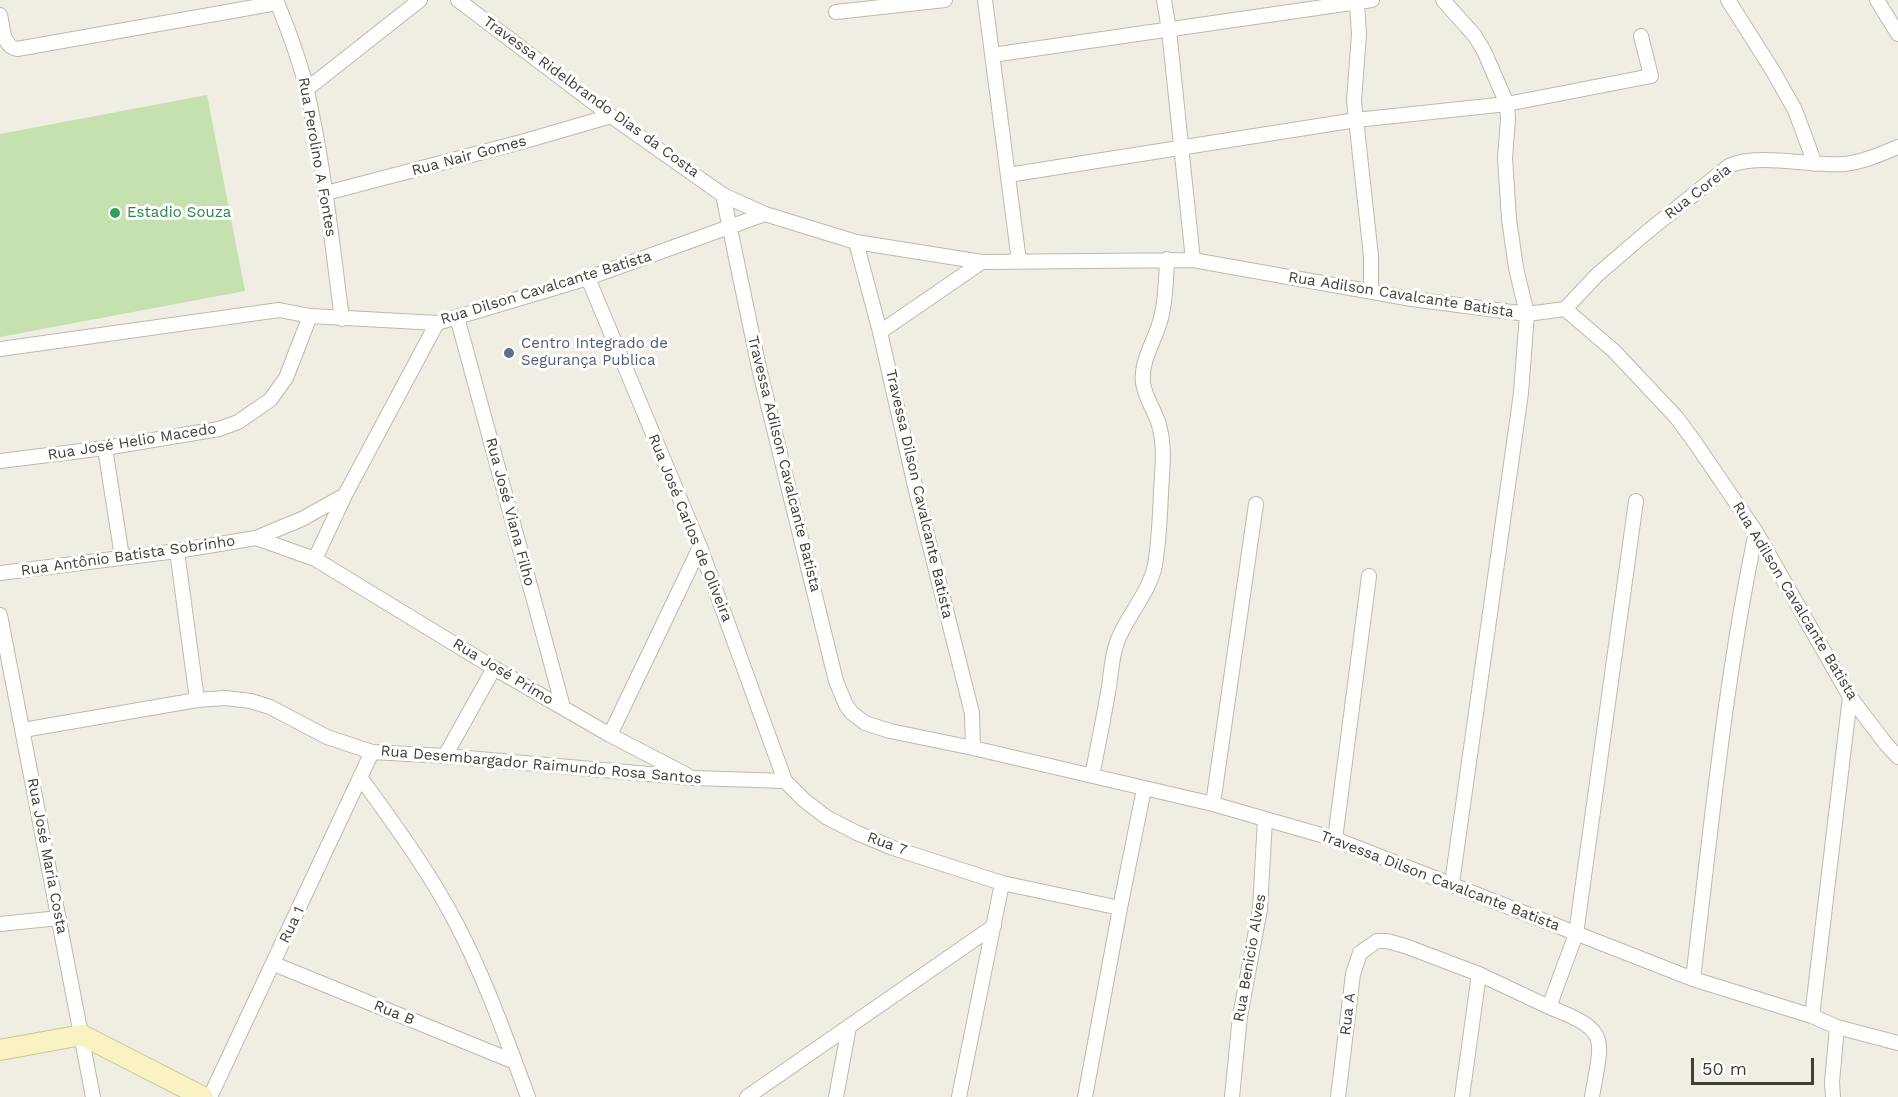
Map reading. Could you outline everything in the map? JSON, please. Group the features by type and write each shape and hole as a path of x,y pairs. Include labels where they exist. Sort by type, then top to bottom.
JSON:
{"main road":[{"path":"0,1050 82,1035 203,1097"}],"street":[{"path":"307,89 420,0"},
{"name":"Travessa Ridelbrando Dias da Costa","path":"458,0 611,116 723,195"},
{"path":"836,12 945,0"},
{"path":"985,0 1019,261"},
{"path":"1164,0 1193,260"},
{"path":"992,55 1372,0"},
{"path":"1443,0 1475,36 1495,72 1507,104 1505,158 1509,219 1516,268 1527,314 1521,393 1452,884"},
{"path":"1728,0 1795,110 1815,164"},
{"path":"1877,0 1898,34"},
{"path":"0,15 4,37 9,46 17,49 277,2"},
{"name":"Rua Perolino A Fontes","path":"277,2 307,89 326,193 342,319"},
{"path":"1357,3 1359,34 1354,84 1371,256 1371,292"},
{"path":"1008,175 1356,120 1507,104 1651,76 1641,36"},
{"name":"Rua Nair Gomes","path":"326,193 611,116"},
{"name":"Rua Coreia","path":"1566,309 1597,274 1729,166 1744,161 1845,164 1869,159 1898,147"},
{"name":"Rua Adilson Cavalcante Batista","path":"723,195 765,214 856,242 982,262 1193,260 1412,300 1527,314 1566,309 1614,351 1677,418 1756,532 1850,697 1898,757"},
{"name":"Travessa Adilson Cavalcante Batista","path":"723,195 759,368 836,681 846,705 865,723"},
{"name":"Rua Dilson Cavalcante Batista","path":"0,349 279,310 342,319 437,323 588,278 765,214"},
{"name":"Travessa Dilson Cavalcante Batista","path":"856,242 972,713 973,748"},
{"path":"1092,776 1116,645 1126,621 1152,579 1155,563 1163,449 1160,427 1146,394 1143,375 1144,363 1155,339 1161,316 1167,259"},
{"path":"880,332 982,262"},
{"name":"Rua José Carlos de Oliveira","path":"588,278 700,547 785,781"},
{"name":"Rua José Helio Macedo","path":"0,461 105,448 219,429 238,422 270,400 286,378 310,316"},
{"name":"Rua José Viana Filho","path":"457,317 563,707"},
{"path":"315,559 345,495 437,323"},
{"path":"105,448 122,557"},
{"name":"Rua Antônio Batista Sobrinho","path":"0,573 177,551 256,538 302,519 345,495"},
{"path":"1549,1006 1576,934 1636,501"},
{"path":"1212,804 1256,504"},
{"path":"1693,979 1720,750 1742,602 1756,532"},
{"name":"Rua José Primo","path":"256,538 315,559 494,668 610,735 694,778"},
{"path":"610,735 700,547"},
{"path":"177,551 197,700"},
{"path":"1335,839 1369,576"},
{"name":"Rua José Maria Costa","path":"0,615 93,1097"},
{"path":"445,756 494,668"},
{"path":"1812,1017 1850,697"},
{"name":"Rua Desembargador Raimundo Rosa Santos","path":"23,730 197,700 225,698 251,701 270,707 327,737 372,752 445,756 694,778 785,781"},
{"name":"Travessa Dilson Cavalcante Batista","path":"865,723 890,731 1212,804 1335,839 1693,979 1837,1027 1898,1043"},
{"name":"Rua 1","path":"210,1097 372,752"},
{"path":"360,777 425,870 456,923 483,981 528,1097"},
{"name":"Rua 7","path":"785,781 826,817 893,848 1002,883 1120,908"},
{"path":"1085,1097 1144,789"},
{"name":"Rua Benicio Alves","path":"1232,1097 1240,1016 1260,909 1265,819"},
{"path":"959,1097 1002,883"},
{"path":"0,924 59,918"},
{"path":"747,1097 994,926"},
{"name":"Rua A","path":"1338,1097 1353,974 1360,953 1377,941 1387,941 1479,974"},
{"name":"Rua B","path":"274,964 515,1062"},
{"path":"1462,1097 1479,974 1594,1029 1599,1039 1600,1049 1592,1097"},
{"path":"836,1097 849,1027"},
{"path":"1833,1097 1832,1082 1837,1027"}],"green space":[{"name":"Estadio Souza","path":"207,95 245,291 0,337 0,134"}],"place":[{"name":"Estadio Souza","path":"115,213"},
{"name":"Centro Integrado de Segurança Publica","path":"509,353"}]}
